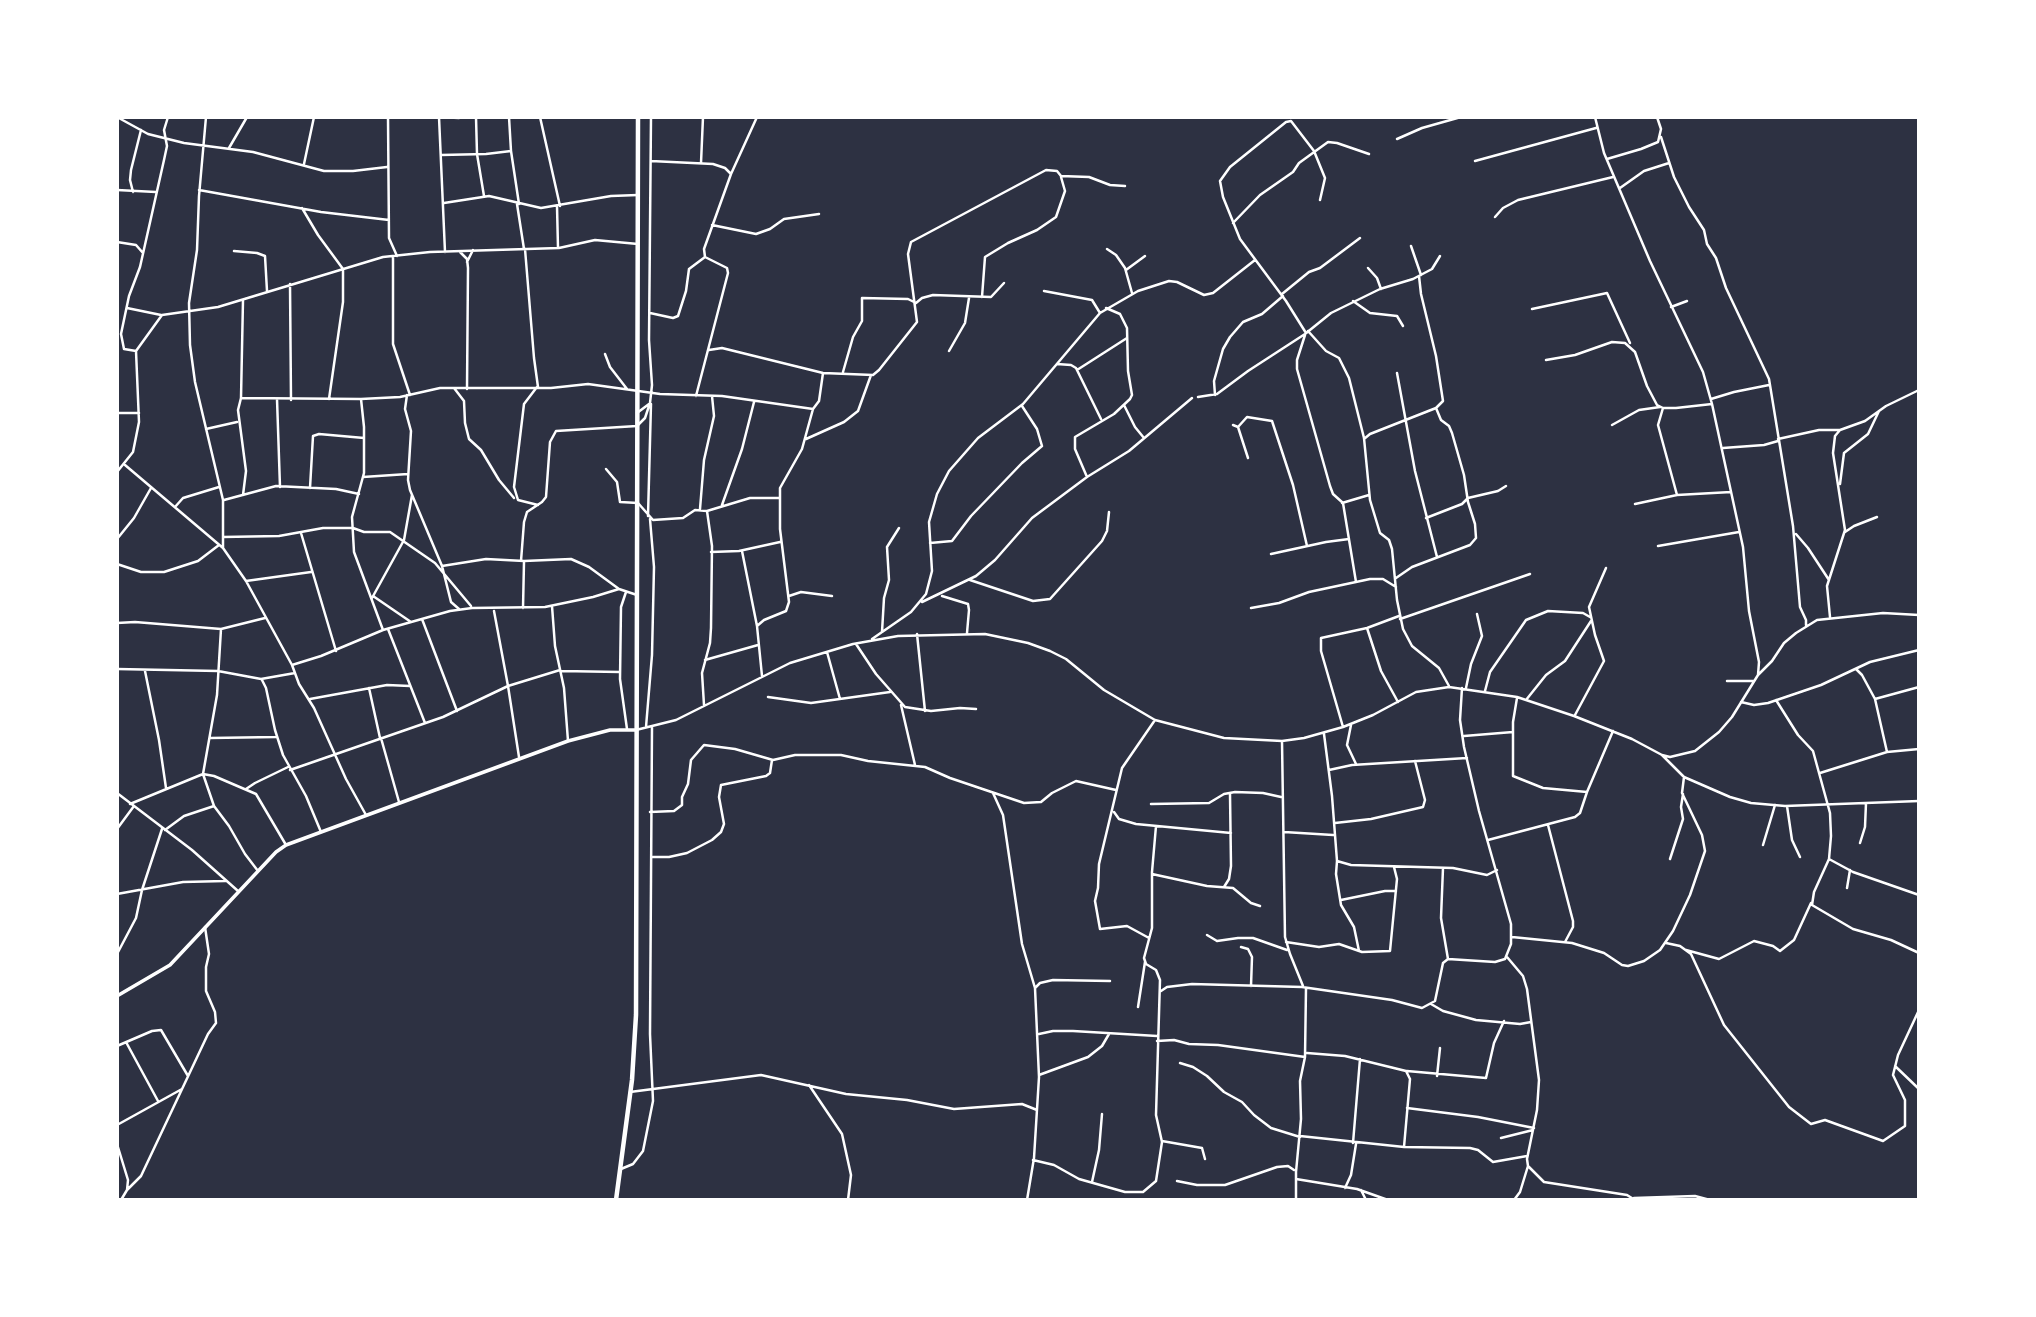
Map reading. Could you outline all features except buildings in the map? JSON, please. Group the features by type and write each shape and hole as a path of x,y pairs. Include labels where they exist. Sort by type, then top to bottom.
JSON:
{"highway":[{"path":"617,1200 631,1092 636,1015 638,117"}],"street":[{"path":"117,117 141,130 166,138 304,164 324,171 387,167"},
{"path":"136,351 126,351 122,346 121,334 143,253 167,146 164,130 168,117"},
{"path":"117,564 141,572 164,572 198,561 221,546 223,537 223,500 191,353 189,312 197,250 206,117"},
{"path":"229,149 247,117"},
{"path":"304,164 314,117"},
{"path":"388,117 389,238 395,256 393,344 408,395 405,408 411,431 408,474 412,495 442,566 451,602 459,609"},
{"path":"445,251 439,117 459,118"},
{"path":"476,117 477,154 484,196"},
{"path":"509,117 538,387 524,404 515,478 517,500"},
{"path":"540,117 558,206 558,248"},
{"path":"523,608 524,522 527,512 546,497 550,442 556,431 637,426 645,418 650,401 651,117"},
{"path":"701,163 703,117"},
{"path":"705,257 704,249 712,225 757,117"},
{"path":"1397,139 1422,128 1461,117"},
{"path":"1595,117 1596,128 1614,177 1671,307 1697,357 1713,404 1745,560 1749,611 1757,645 1758,675"},
{"path":"1657,117 1669,163 1689,207 1704,230 1726,289 1766,370 1794,533 1800,607 1806,625"},
{"path":"1320,200 1325,178 1314,151 1288,121 1230,167 1223,175 1220,187 1240,239 1282,295 1306,333 1341,361 1349,378 1364,439 1369,495 1380,533 1390,542 1400,617 1412,646 1439,668 1449,687"},
{"path":"1475,161 1596,128"},
{"path":"133,192 131,170 141,130"},
{"path":"1607,159 1653,145 1661,137"},
{"path":"1233,223 1260,195 1293,172 1299,163 1328,142 1369,154"},
{"path":"440,155 511,151"},
{"path":"652,161 701,163 724,168 731,174"},
{"path":"1619,188 1644,171 1669,163"},
{"path":"709,350 722,348 823,373 871,375 879,370 914,326 918,317 908,254 911,242 1042,171 1057,171 1065,191 1056,217 985,257 982,298"},
{"path":"1061,176 1089,177 1110,185 1125,186"},
{"path":"1495,216 1518,200 1614,177"},
{"path":"117,190 156,191"},
{"path":"200,190 389,220"},
{"path":"443,203 497,196 533,208 611,196 638,195"},
{"path":"302,208 343,269 343,302 329,400"},
{"path":"712,225 755,234 770,229 783,219 819,214"},
{"path":"1214,395 1214,381 1223,349 1243,322 1262,314 1309,272 1320,268 1360,237"},
{"path":"127,308 162,315 189,312 243,300 362,262 395,256 445,251 558,248 595,240 638,244"},
{"path":"117,242 136,245 143,253"},
{"path":"1364,439 1370,434 1436,408 1443,398 1420,275 1411,246"},
{"path":"1107,249 1116,255 1126,270 1132,294"},
{"path":"467,389 467,262 473,250"},
{"path":"234,251 265,256 267,291"},
{"path":"459,251 467,262"},
{"path":"1126,270 1145,256"},
{"path":"1198,397 1214,395 1331,313 1353,301 1432,269 1440,256"},
{"path":"650,313 673,318 678,316 689,269 705,257"},
{"path":"696,396 728,273 727,268 705,257"},
{"path":"870,641 900,621 919,603 930,584 932,561 929,523 932,507 949,471 978,438 1021,405 1100,313 1132,294 1163,282 1173,281 1208,295 1219,290 1255,260"},
{"path":"1368,268 1377,278 1381,289"},
{"path":"916,303 927,296 982,298 995,295 1004,283"},
{"path":"290,284 291,400"},
{"path":"1044,291 1091,300 1100,313"},
{"path":"1532,309 1607,293 1653,399 1662,407"},
{"path":"843,372 853,337 862,321 862,298 908,299 916,303"},
{"path":"949,351 965,323 969,298"},
{"path":"243,300 238,421 246,471 243,495"},
{"path":"1353,301 1370,313 1397,316 1403,327"},
{"path":"1671,307 1687,301"},
{"path":"1087,477 1074,449 1075,437 1124,405 1132,394 1128,371 1127,328 1123,317 1106,308"},
{"path":"117,472 133,452 139,413 136,351 162,315"},
{"path":"1306,333 1297,360 1297,369 1330,486 1333,494 1342,503 1356,582"},
{"path":"1077,370 1128,337"},
{"path":"1546,360 1575,355 1612,342 1630,345"},
{"path":"605,354 610,367 627,389"},
{"path":"1057,364 1071,365 1077,370 1102,421"},
{"path":"757,626 764,620 786,611 789,596 779,516 780,488 805,439 813,409 819,401 823,373"},
{"path":"1397,373 1426,518 1437,558"},
{"path":"805,439 844,422 858,411 871,375"},
{"path":"241,398 361,399 454,388 588,384 813,409"},
{"path":"1711,399 1734,391 1769,385"},
{"path":"454,388 464,401 465,423 470,439 486,456 504,487 517,500 538,505"},
{"path":"1722,449 1819,430 1840,430 1865,421 1893,402 1919,390"},
{"path":"700,509 704,460 714,416 712,396"},
{"path":"919,603 971,580 995,560 1032,518 1087,477 1129,451 1192,398"},
{"path":"277,399 281,487"},
{"path":"361,399 363,477 352,517 355,557 425,723"},
{"path":"638,413 650,401"},
{"path":"646,727 652,655 654,567 649,517 650,401"},
{"path":"722,505 742,449 754,402"},
{"path":"1612,425 1639,410 1713,404"},
{"path":"930,543 952,541 971,516 1042,446 1037,429 1021,405"},
{"path":"1124,405 1144,438"},
{"path":"1662,407 1660,434 1677,495"},
{"path":"1396,578 1405,570 1470,545 1476,538 1475,524 1452,433 1449,426 1441,420 1436,408"},
{"path":"1839,485 1844,453 1868,435 1880,411"},
{"path":"117,413 139,413"},
{"path":"1238,427 1247,417 1272,421 1293,485 1307,546"},
{"path":"206,429 238,421"},
{"path":"1233,425 1238,427"},
{"path":"1238,427 1248,458"},
{"path":"1830,617 1829,580 1845,533 1833,444 1840,430"},
{"path":"310,488 313,436 319,434 364,439"},
{"path":"125,465 221,546 246,581 292,665 366,815"},
{"path":"606,469 617,482 620,502 638,503 649,517"},
{"path":"363,477 408,474"},
{"path":"1426,518 1462,504 1468,498 1498,491 1506,486"},
{"path":"175,507 183,498 220,487"},
{"path":"223,500 266,488 281,487 359,494"},
{"path":"117,539 134,518 151,488"},
{"path":"1635,504 1677,495 1731,492"},
{"path":"372,597 404,540 412,495"},
{"path":"1342,503 1369,495"},
{"path":"649,517 683,518 700,509 707,511 750,498 780,498"},
{"path":"704,705 702,673 710,643 711,552 707,511"},
{"path":"971,580 1033,601 1050,599 1102,541 1107,531 1109,512"},
{"path":"1845,533 1854,526 1877,517"},
{"path":"223,537 301,533 316,529 353,528 364,533 390,532 428,556 472,608"},
{"path":"882,632 884,598 889,580 887,547 899,528"},
{"path":"1658,546 1739,532"},
{"path":"301,533 336,650"},
{"path":"1794,533 1808,548 1829,580"},
{"path":"1271,554 1349,539"},
{"path":"711,552 742,551 782,542"},
{"path":"742,551 757,626 762,676"},
{"path":"442,566 486,559 571,559 589,567 619,589 637,595"},
{"path":"1574,716 1604,661 1590,619 1589,607 1606,568"},
{"path":"246,581 311,572"},
{"path":"1343,727 1320,640 1325,636 1367,628 1530,575"},
{"path":"1251,608 1356,582 1383,579 1396,587"},
{"path":"292,665 386,629 459,609 552,606 619,589"},
{"path":"626,592 621,607 620,672 626,729"},
{"path":"789,596 801,592 832,596"},
{"path":"939,595 968,604 967,633"},
{"path":"372,597 411,622"},
{"path":"552,606 568,741"},
{"path":"494,609 519,757"},
{"path":"1485,691 1490,672 1526,620 1548,611 1583,613 1590,619"},
{"path":"117,996 170,964 276,852 286,845 568,741 610,730 636,730 676,720 762,676 827,652 870,641 917,634 967,633 1004,636 1066,659 1104,690 1155,720 1224,738 1282,741 1324,733 1351,724 1416,692 1449,687 1517,697 1613,731 1670,757 1682,755 1706,744 1732,717 1758,675 1784,643 1806,625 1830,617 1883,613 1919,615"},
{"path":"1447,959 1501,962 1507,956 1511,937 1508,910 1462,736 1460,709 1464,688 1482,639 1477,614"},
{"path":"117,623 220,629 265,618"},
{"path":"422,619 457,711"},
{"path":"1526,700 1546,675 1565,661 1590,619"},
{"path":"1367,628 1381,671 1398,702"},
{"path":"220,629 218,695 203,774 214,806 258,871"},
{"path":"917,634 925,711"},
{"path":"856,644 901,705 915,765"},
{"path":"705,660 758,645"},
{"path":"1741,702 1762,705 1776,701 1870,662 1919,650"},
{"path":"827,652 841,700"},
{"path":"117,669 218,671 261,679 295,673"},
{"path":"1856,669 1863,675 1875,699 1886,752"},
{"path":"145,671 166,789"},
{"path":"246,789 289,769 457,711 508,686 560,671 620,672"},
{"path":"261,679 266,688 276,737 321,832"},
{"path":"1727,681 1755,681"},
{"path":"309,699 387,685 410,686"},
{"path":"1875,699 1919,687"},
{"path":"369,688 380,738 400,803"},
{"path":"768,697 811,704 891,692"},
{"path":"1517,697 1512,750 1515,777 1543,788 1587,792"},
{"path":"1666,943 1719,959 1755,941 1780,951 1794,940 1811,903 1829,859 1831,836 1828,804 1813,751 1798,735 1776,701"},
{"path":"901,705 925,711 976,709"},
{"path":"1150,938 1126,926 1113,926 1102,930 1097,925 1094,901 1098,888 1099,864 1122,768 1155,720"},
{"path":"1351,724 1348,745 1356,764"},
{"path":"620,1169 634,1164 643,1151 652,1112 652,727"},
{"path":"1488,840 1578,815 1613,731"},
{"path":"1462,736 1513,732"},
{"path":"1324,733 1335,823 1336,874 1340,900 1354,927 1359,952"},
{"path":"210,738 276,737"},
{"path":"1282,741 1286,942 1305,988 1305,1055 1300,1081 1296,1200"},
{"path":"650,812 674,811 682,805 691,760 702,745 735,749 772,760 795,755 841,755 868,761 915,765 1024,803 1039,803 1060,787 1076,781 1116,790"},
{"path":"1820,773 1886,752 1919,749"},
{"path":"1661,755 1684,777 1730,797 1787,806 1919,801"},
{"path":"1329,769 1356,764 1467,758"},
{"path":"651,857 687,853 712,840 721,832 724,824 719,797 721,785 766,776 770,773 772,760"},
{"path":"1335,823 1371,819 1423,807 1425,800 1415,761"},
{"path":"117,829 132,805 203,774 246,789 260,798 286,845"},
{"path":"1670,859 1682,822 1684,777"},
{"path":"117,793 192,850 238,891"},
{"path":"993,793 1003,815 1022,944 1035,988 1039,1075 1033,1160 1027,1200"},
{"path":"1151,804 1209,803 1230,793 1263,793 1282,797"},
{"path":"1224,887 1230,874 1230,793"},
{"path":"1511,937 1583,945 1628,966 1643,961 1666,943 1690,895 1705,850 1702,835 1683,794"},
{"path":"1860,843 1866,827 1866,803"},
{"path":"1763,845 1775,805"},
{"path":"117,954 136,918 142,890 164,829 184,816 214,806"},
{"path":"1787,806 1792,840 1800,857"},
{"path":"1113,811 1119,819 1156,826 1231,833"},
{"path":"1547,824 1573,921 1573,928 1565,942"},
{"path":"1138,1007 1152,928 1152,874 1156,826"},
{"path":"1284,832 1334,835"},
{"path":"1829,859 1850,870 1919,895"},
{"path":"1337,861 1351,865 1443,867 1486,875 1497,870"},
{"path":"1286,942 1319,947 1339,944 1359,952 1385,953 1391,950 1397,879 1394,867"},
{"path":"1443,867 1441,918 1447,959"},
{"path":"1847,888 1850,870"},
{"path":"1152,874 1237,890 1251,903 1260,906"},
{"path":"117,894 183,882 226,881"},
{"path":"1340,900 1396,891"},
{"path":"1811,903 1816,909 1853,929 1891,940 1919,953"},
{"path":"121,1200 141,1176 217,1018 206,991 209,954 205,926"},
{"path":"1207,935 1217,941 1253,938 1289,951"},
{"path":"1241,947 1248,950 1252,957 1251,986"},
{"path":"1686,950 1691,954 1724,1025 1789,1107 1809,1123 1825,1120 1880,1141 1891,1138 1905,1126 1905,1100 1893,1075 1919,1010"},
{"path":"1507,956 1525,981 1539,1080 1527,1156 1528,1166 1520,1192 1514,1200"},
{"path":"1161,990 1183,985 1305,988 1392,1000 1422,1007 1431,1004 1437,995 1443,963 1447,959"},
{"path":"1033,1160 1054,1165 1079,1179 1125,1192 1138,1193 1148,1189 1156,1181 1162,1141 1156,1115 1161,990 1158,973 1145,962"},
{"path":"1035,988 1040,983 1054,980 1110,981"},
{"path":"1431,1004 1443,1011 1476,1020 1524,1024 1531,1022"},
{"path":"1038,1034 1053,1031 1157,1038 1360,1059 1437,1076 1486,1079 1494,1043 1504,1021"},
{"path":"117,1046 152,1031 164,1031 188,1076"},
{"path":"1039,1075 1088,1057 1102,1046 1109,1034"},
{"path":"126,1042 158,1102"},
{"path":"1437,1076 1440,1048"},
{"path":"1345,1188 1351,1175 1355,1143 1360,1059"},
{"path":"1180,1063 1207,1076 1223,1092 1242,1102 1271,1128 1300,1137 1355,1143 1469,1148 1478,1150 1493,1162 1527,1156"},
{"path":"1895,1066 1919,1089"},
{"path":"1404,1146 1410,1079 1406,1071"},
{"path":"631,1092 750,1075 774,1077 846,1094 907,1100 954,1109 1021,1104 1037,1110"},
{"path":"809,1085 842,1134 851,1175 848,1200"},
{"path":"117,1125 183,1089"},
{"path":"1407,1108 1478,1117 1533,1129"},
{"path":"1092,1182 1099,1150 1102,1114"},
{"path":"1501,1138 1533,1129"},
{"path":"1162,1141 1202,1149 1205,1158"},
{"path":"117,1144 128,1175 127,1190"},
{"path":"1177,1181 1214,1186 1284,1166 1296,1172"},
{"path":"1528,1166 1544,1182 1628,1195 1635,1199 1695,1196 1710,1200"},
{"path":"1296,1179 1361,1190 1388,1200"},
{"path":"1361,1190 1366,1200"}]}
